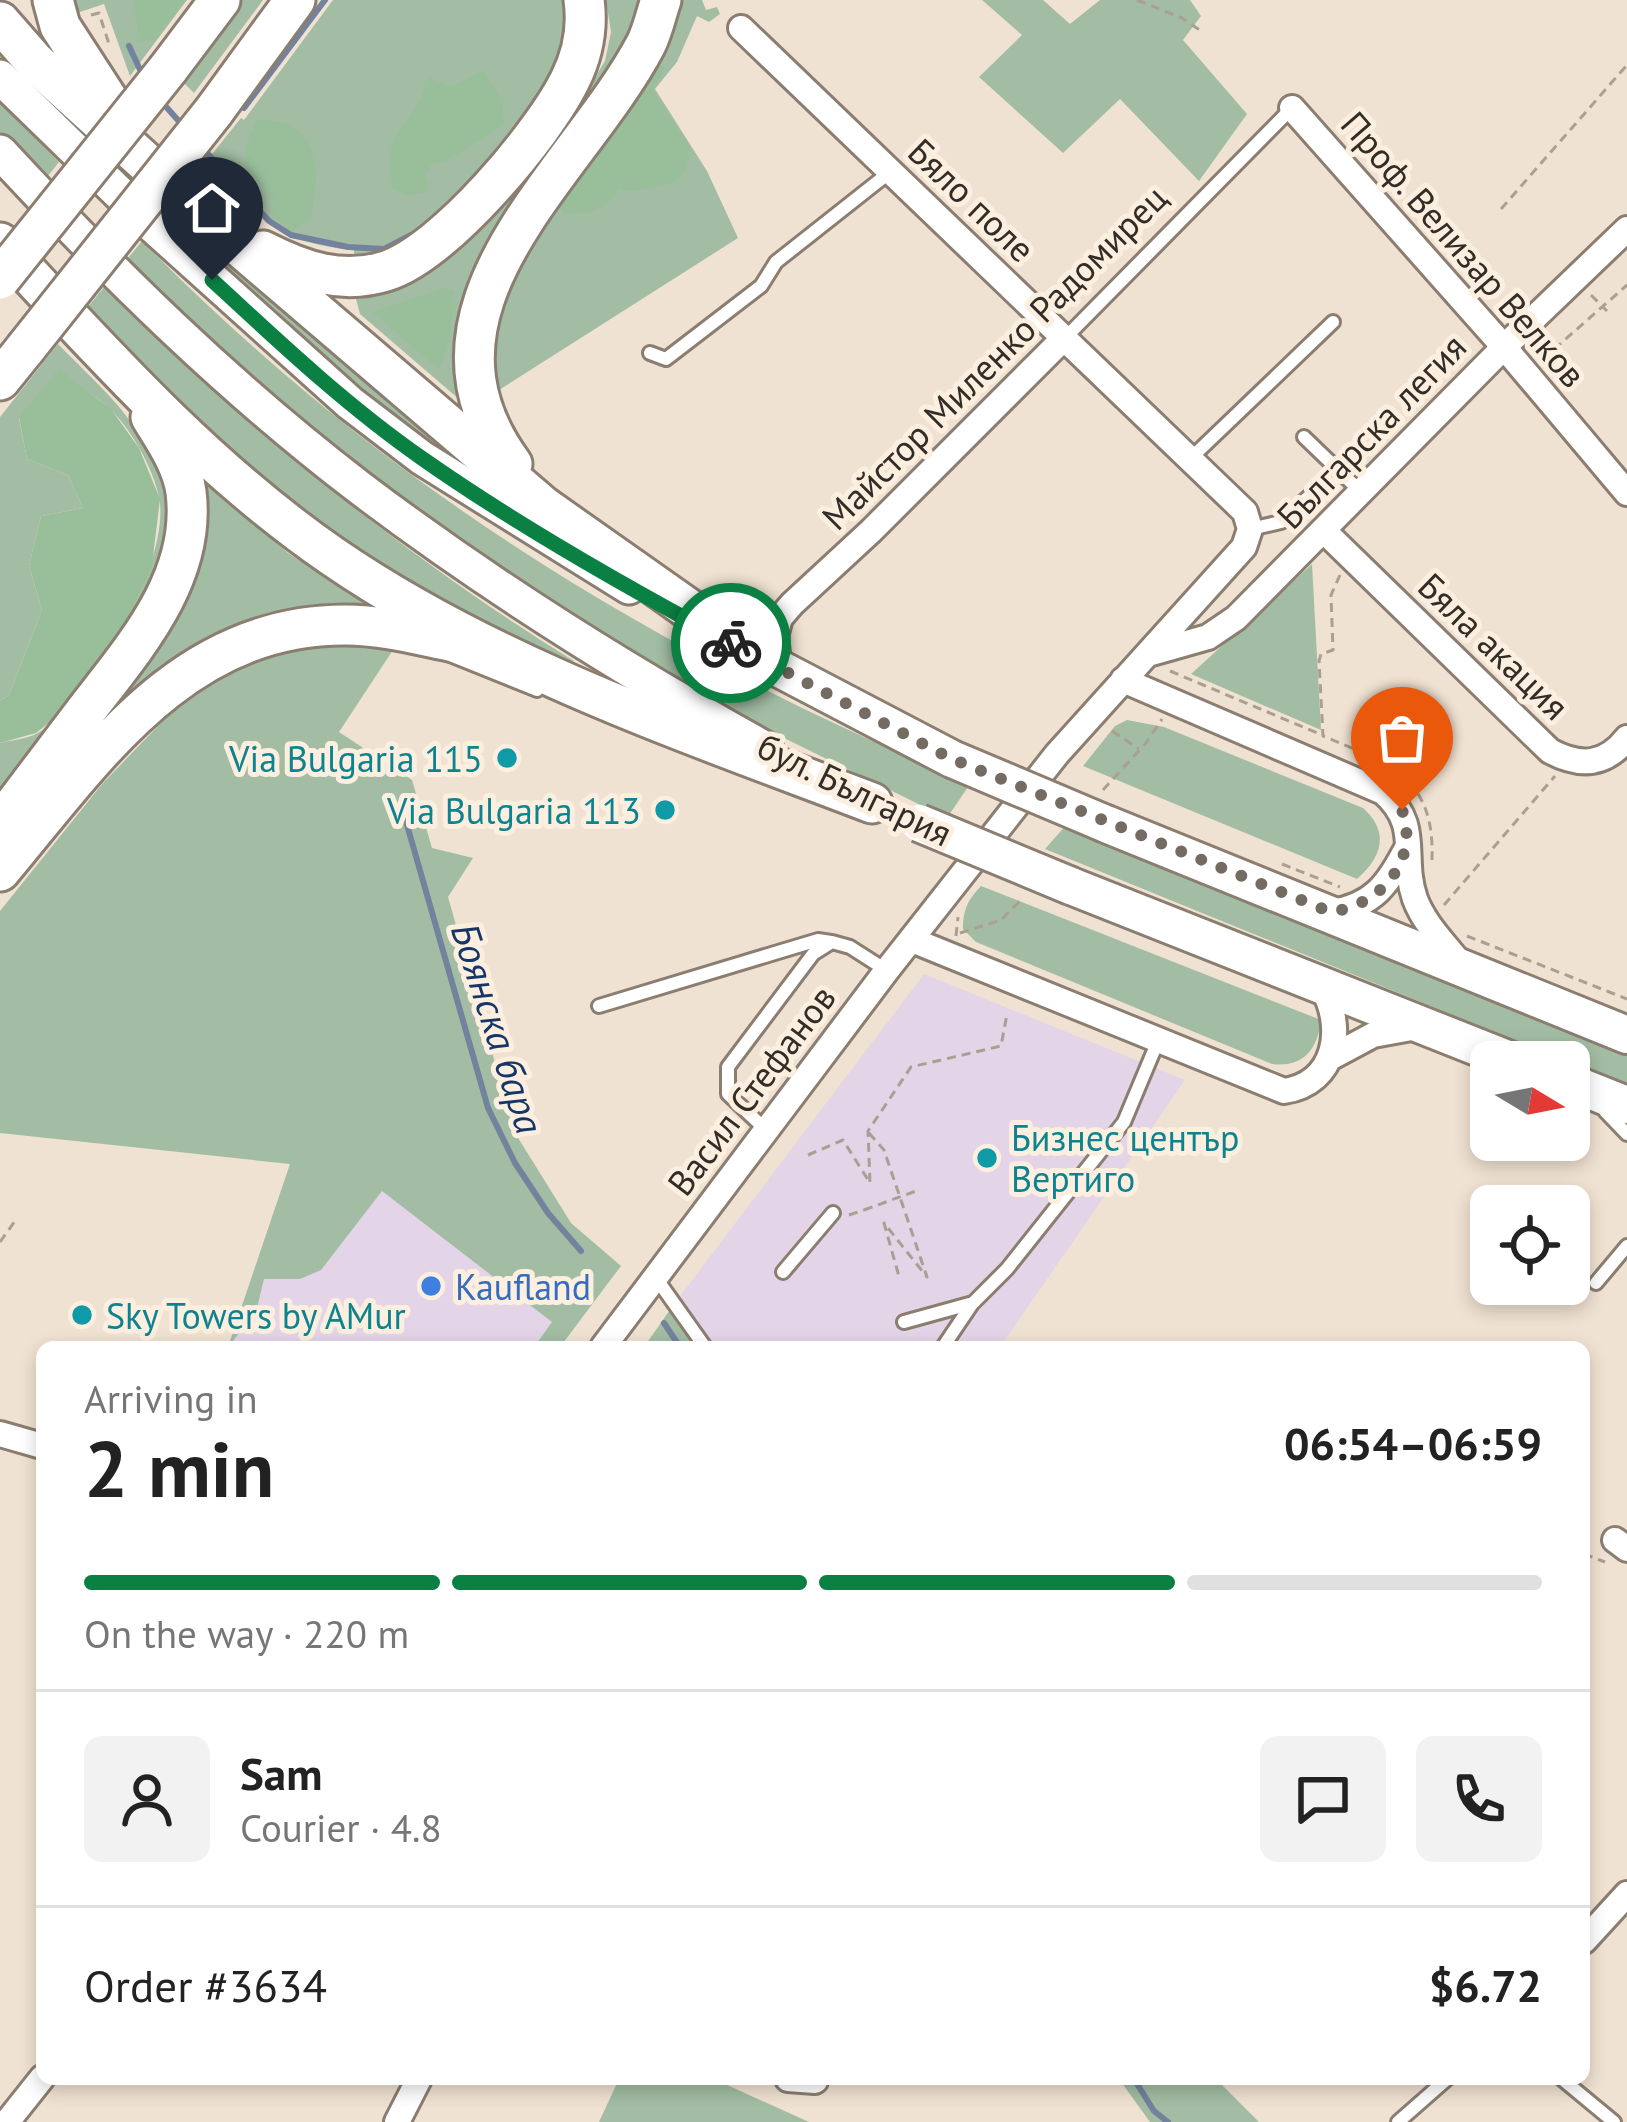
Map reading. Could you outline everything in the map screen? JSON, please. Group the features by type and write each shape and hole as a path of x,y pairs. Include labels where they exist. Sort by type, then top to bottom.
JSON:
{"highway":[{"path":"53,0 60,26 157,170"},
{"path":"0,280 220,0"},
{"path":"218,228 297,269 320,274 365,275 409,260 470,209 554,107 580,56 584,0"},
{"path":"544,507 493,438 477,395 472,343 485,294 511,240 647,42 661,0"},
{"path":"12,364 293,6"},
{"path":"0,22 35,62 218,228 544,507 768,663"},
{"path":"0,244 130,381 223,470 333,557 401,600 505,653 868,812"},
{"path":"0,824 152,625 181,559 187,524 182,475 130,381"},
{"path":"0,871 105,746 191,667 242,645 312,627 348,625 505,653"}],"main road":[{"name":"бул. България","path":"0,77 153,226 350,404 494,506 643,595 952,759 1104,807 1331,912 1467,943 1627,1035"},
{"name":"бул. България","path":"0,152 115,274 260,405 467,566 569,632 868,812 919,823 1470,1045"},
{"path":"1590,1090 1627,1105"}],"street":[{"name":"Бяло поле","path":"741,28 1245,512 1250,529"},
{"name":"Проф. Велизар Велков","path":"1292,108 1504,346 1627,493"},
{"name":"Българска легия","path":"959,879 1057,754 1123,680 1236,618 1504,346 1627,229"},
{"name":"Майстор Миленко Радомирец","path":"768,663 780,619 792,604 1064,338"},
{"name":"Българска легия","path":"1155,660 1244,547 1250,529"},
{"name":"Бяла акация","path":"1324,531 1550,752 1587,764 1605,758 1627,738"},
{"path":"1123,680 1383,792 1402,810 1414,896 1424,918 1467,943"},
{"path":"1331,912 1372,899 1386,886 1409,844"},
{"name":"Васил Стефанов","path":"607,1341 959,879"},
{"path":"912,940 952,943 1158,1041 1284,1091 1311,1083 1330,1058 1372,1035 1422,1027"},
{"path":"1322,987 1335,1018 1330,1058"},
{"path":"0,1434 36,1444"},
{"path":"1590,1935 1627,1894"},
{"path":"7,2122 36,2085"},
{"path":"397,2122 416,2085"}],"lane":[{"name":"Майстор Миленко Радомирец","path":"1064,338 1292,108"},
{"path":"650,353 666,359 761,286 776,262 890,172"},
{"path":"1190,459 1333,322"},
{"path":"1304,437 1362,493"},
{"path":"1250,529 1281,522 1325,482"},
{"path":"388,629 552,697"},
{"path":"599,1006 818,940 850,947 887,970"},
{"path":"766,1130 728,1094 728,1067 813,954 832,942"},
{"path":"947,1341 1124,1122 1158,1041"},
{"path":"1590,1098 1627,1134"},
{"path":"783,1273 833,1213"},
{"path":"1596,1283 1627,1246"},
{"path":"655,1277 701,1341"},
{"path":"904,1322 973,1304"},
{"path":"1398,2122 1440,2085"},
{"path":"1569,2085 1614,2122"}],"path":[{"path":"1137,0 1204,33"},
{"path":"1502,209 1627,65"},
{"path":"1556,347 1627,285"},
{"path":"1323,736 1319,661 1333,650 1333,587 1353,560"},
{"path":"1155,660 1395,768 1412,783 1431,818 1432,866"},
{"path":"1104,807 1163,716 1151,712"},
{"path":"1102,725 1140,750"},
{"path":"1435,905 1439,911 1568,761"},
{"path":"952,943 1001,920 1024,896"},
{"path":"952,943 958,910"},
{"path":"1467,943 1627,999"},
{"path":"808,1155 843,1140 870,1183 868,1131 911,1067 1001,1046 1007,1014"},
{"path":"868,1131 884,1150 927,1277 884,1223 900,1280"},
{"path":"864,1210 916,1190"},
{"path":"0,1242 15,1221"}],"shaded area":[{"path":"924,974 1185,1080 1004,1341 706,1341 674,1304"},
{"path":"290,1164 400,1177 582,1318 565,1341 230,1341"}],"green space":[{"path":"66,0 187,0 130,76 104,4 71,15"},
{"path":"134,0 184,0 155,40 139,42"},
{"path":"240,0 263,0 194,93 181,80"},
{"path":"333,0 565,0 570,17 565,48 522,116 477,172 424,223 430,232 355,265 354,250 305,241 270,223 208,159 244,120"},
{"path":"606,0 649,0 641,28 521,203 467,406 360,314 356,299 397,287 435,267 502,207 559,134 605,61 611,32"},
{"path":"677,0 702,0 706,10 717,7 720,14 709,22 697,16 677,62 655,89 707,171 738,238 488,397 492,312"},
{"path":"982,0 1043,0 1070,24 1100,0 1190,0 1201,16 1183,40 1247,114 1199,181 1120,99 1063,153 979,77 1022,35"},
{"path":"648,66 666,68 652,89 691,149 683,175 650,188 619,189 596,210 564,214 558,200 575,185 586,159 625,119 629,99"},
{"path":"483,71 502,99 504,125 447,160 432,164 425,175 431,191 409,195 393,189 390,168 395,139 417,106 428,77 451,87"},
{"path":"0,102 59,162 44,181 0,132"},
{"path":"257,120 287,123 299,131 313,153 316,179 311,219 292,231 273,217 274,198 245,169 246,145"},
{"path":"175,200 481,477 476,480 379,410 160,219"},
{"path":"142,241 234,330 329,411 528,555 741,677 970,784 947,818 729,711 463,549 321,440 124,263"},
{"path":"104,287 214,390 329,487 449,578 574,661 565,665 523,647 349,550 198,425 87,308"},
{"path":"444,288 453,291 453,309 438,369 373,312"},
{"path":"58,344 121,409 147,448 166,496 170,547 157,593 120,656 0,806 0,743 36,734 81,694 141,591 160,524 156,486 133,438 110,409 59,370 19,418 27,459 68,475 83,508 41,516 29,566 42,610 9,695 0,701 0,417"},
{"path":"59,369 111,409 139,448 160,499 152,565 116,648 69,707 36,733 0,743 0,701 9,695 42,610 29,566 41,516 83,508 68,475 27,459 19,417"},
{"path":"200,483 209,484 288,553 363,602 361,614 325,612 98,736 182,610 199,561"},
{"path":"1312,564 1321,730 1191,674"},
{"path":"333,645 393,650 339,732 412,780 432,848 473,858 448,897 515,1133 571,1223 621,1266 565,1341 538,1341 552,1322 382,1191 321,1270 300,1279 264,1279 256,1312 230,1341 290,1164 0,1133 0,911 103,783 208,674 272,648"},
{"path":"1127,720 1164,727 1363,808 1380,835 1372,862 1357,879 1083,766 1115,726"},
{"path":"1068,823 1627,1050 1627,1086 1590,1071 1590,1041 1516,1041 1045,849"},
{"path":"981,886 1321,1020 1316,1040 1300,1059 1272,1064 976,942 963,929 963,922 967,905"},
{"path":"674,1304 706,1341 648,1341"},
{"path":"616,2085 727,2085 809,2122 599,2122"},
{"path":"1123,2085 1222,2085 1259,2122 1150,2122"}],"waterway":[{"path":"244,108 325,0"},
{"path":"129,46 143,76"},
{"path":"161,101 184,127"},
{"path":"201,146 269,221 291,235 384,249 415,233"},
{"name":"Боянска бара","path":"401,804 488,1108 515,1163 548,1213 581,1251"},
{"name":"Боянска бара","path":"664,1323 676,1341"},
{"name":"Боянска бара","path":"1138,2085 1154,2111 1168,2122"}],"way so far":[{"path":"731,643 952,759 1331,912 1365,903 1386,886 1409,844 1402,810"}],"place":[{"name":"Via Bulgaria 115","path":"507,758"},
{"name":"Via Bulgaria 113","path":"665,810"},
{"name":"Бизнес център Вертиго","path":"987,1158"},
{"name":"Kaufland","path":"431,1286"},
{"name":"Sky Towers by AMur","path":"82,1315"}],"route":[{"path":"212,280 300,362 422,458 494,506 731,643"}]}
